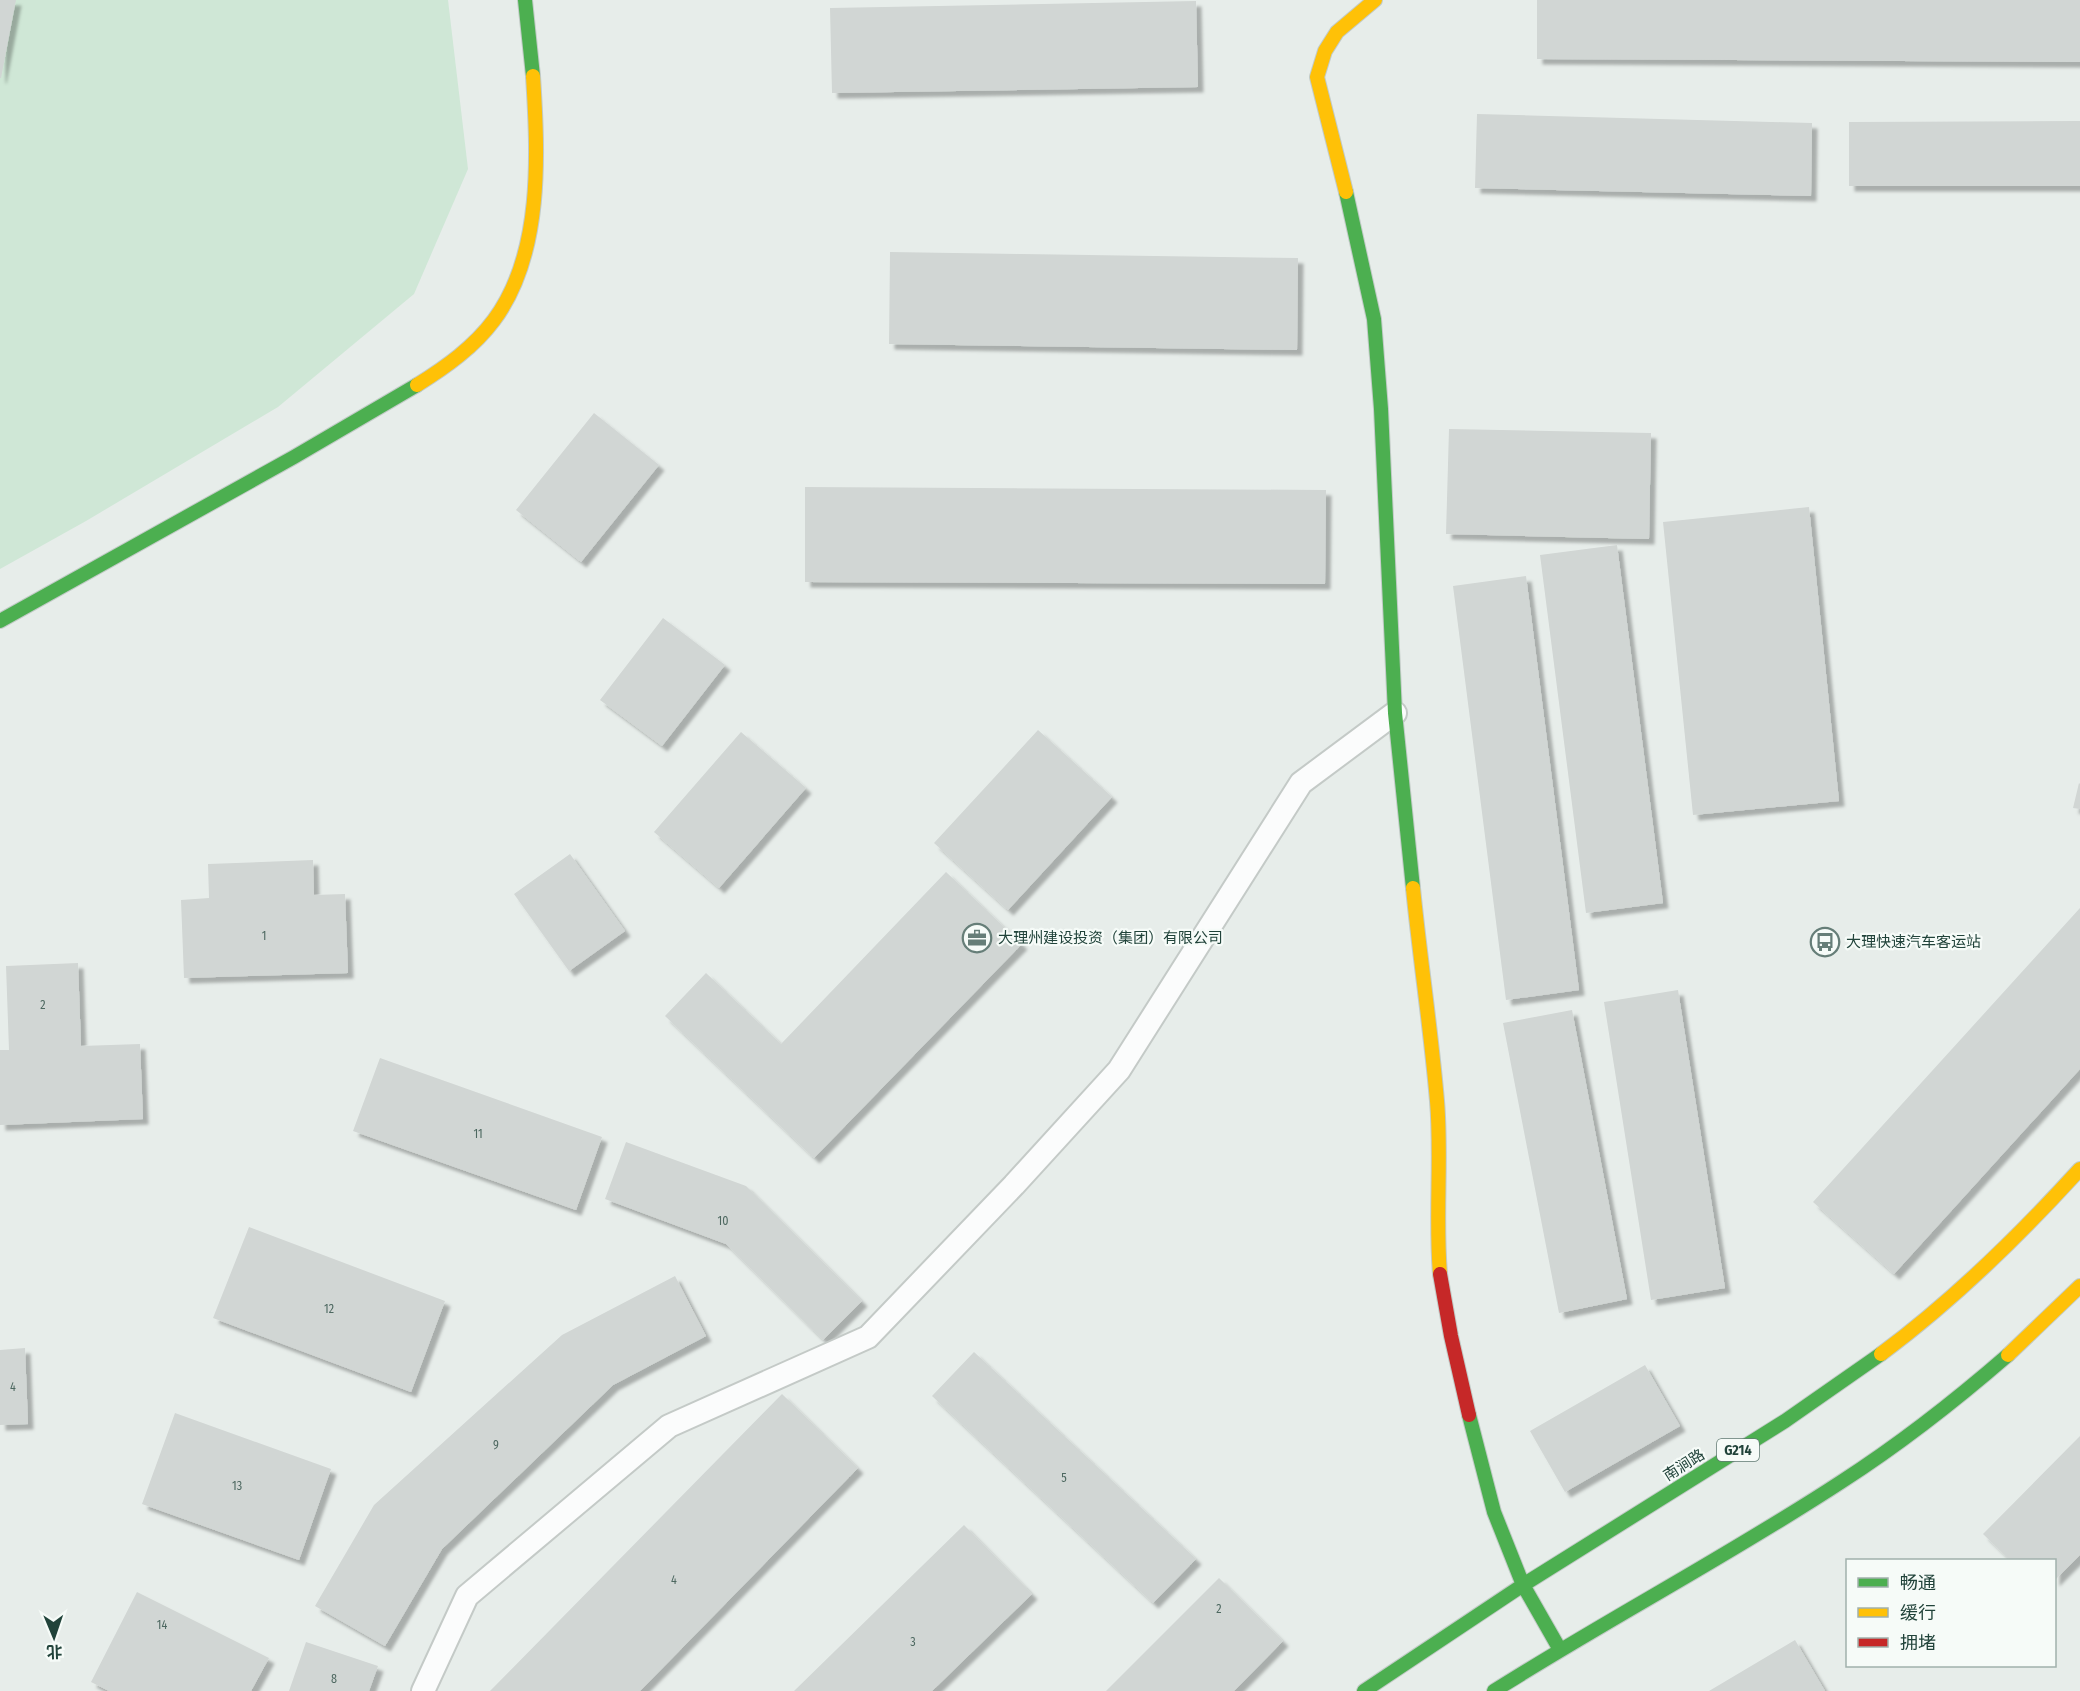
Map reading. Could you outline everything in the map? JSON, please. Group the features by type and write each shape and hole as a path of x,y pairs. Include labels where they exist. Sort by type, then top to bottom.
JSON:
{"main road":[{"path":"0,621 313,446 432,376 466,349 492,324 507,300 519,270 532,214 536,175 532,58 525,0"},
{"path":"1375,0 1347,20 1327,44 1320,59 1317,78 1354,225 1374,319 1381,409 1395,713 1420,961 1437,1101 1440,1160 1437,1240 1440,1274 1479,1460 1494,1512 1523,1585 1559,1648"},
{"name":"南涧路","path":"1364,1691 1523,1585 1785,1421 1847,1379 1900,1340 2008,1245 2080,1169"},
{"path":"1494,1691 1559,1648 1805,1505 1858,1471 2000,1362 2080,1286"}],"lane":[{"path":"423,1691 467,1596 669,1426 868,1337 1014,1185 1119,1070 1301,783 1395,713"}],"green space":[{"path":"0,0 448,0 468,169 414,294 278,407 86,521 0,569"}],"building":[{"path":"0,0 16,0 1,78 0,78"},
{"path":"1537,0 2080,0 2080,62 1537,59"},
{"path":"1196,1 1198,87 832,93 830,8"},
{"path":"1477,114 1812,123 1811,196 1475,188"},
{"path":"2080,121 2080,186 1849,186 1849,122"},
{"path":"890,252 1298,258 1297,350 889,344"},
{"path":"594,413 659,465 581,562 516,510"},
{"path":"1449,429 1651,433 1649,539 1446,534"},
{"path":"805,487 1326,490 1325,584 805,582"},
{"path":"1809,507 1839,801 1693,815 1663,522"},
{"path":"1617,545 1663,903 1586,913 1540,555"},
{"path":"1526,576 1579,990 1506,1000 1453,586"},
{"path":"663,618 725,665 662,746 600,700"},
{"path":"1038,730 1112,797 1008,910 934,843"},
{"path":"741,732 806,788 719,888 654,832"},
{"path":"2080,784 2080,809 2073,808"},
{"path":"570,854 625,931 569,971 514,894"},
{"path":"313,860 314,895 345,894 348,973 184,978 181,900 209,898 208,864"},
{"path":"946,872 1022,944 814,1158 665,1016 706,973 781,1044"},
{"path":"2080,908 2080,1069 1894,1274 1813,1202"},
{"path":"78,963 81,1046 140,1044 143,1119 0,1125 0,1050 9,1050 6,966"},
{"path":"1678,990 1725,1288 1651,1300 1604,1002"},
{"path":"1572,1010 1627,1299 1559,1313 1503,1023"},
{"path":"380,1058 602,1137 576,1210 353,1131"},
{"path":"626,1142 746,1186 862,1301 823,1340 726,1244 605,1199"},
{"path":"249,1227 445,1301 411,1392 213,1318"},
{"path":"675,1276 706,1336 613,1385 442,1549 385,1646 315,1606 374,1505 562,1335"},
{"path":"25,1348 28,1424 0,1425 0,1350"},
{"path":"974,1352 1196,1559 1153,1603 932,1396"},
{"path":"1645,1365 1680,1426 1565,1492 1530,1431"},
{"path":"782,1394 858,1468 640,1691 490,1691"},
{"path":"175,1413 331,1469 299,1560 142,1504"},
{"path":"2080,1436 2080,1555 2056,1579 2056,1559 2009,1559 1983,1534"},
{"path":"964,1525 1032,1594 932,1691 794,1691"},
{"path":"1219,1578 1283,1641 1234,1691 1106,1691"},
{"path":"137,1592 269,1658 251,1691 109,1691 91,1682"},
{"path":"1795,1640 1825,1691 1709,1691"},
{"path":"306,1642 378,1666 369,1691 289,1691"}],"traffic: fast":[{"path":"525,0 533,76"},
{"path":"1346,192 1374,319 1381,409 1395,713 1413,888"},
{"path":"0,621 294,457 417,385"},
{"path":"1364,1691 1523,1585 1785,1421 1881,1354"},
{"path":"1494,1691 1755,1536 1841,1482 1927,1422 2008,1355"},
{"path":"1469,1415 1494,1512 1523,1585"},
{"path":"1523,1585 1559,1648"}],"traffic: slow":[{"path":"1346,192 1317,77 1325,51 1337,32 1375,0"},
{"path":"417,385 459,356 486,330 510,294 521,265 534,203 536,138 533,76"},
{"path":"1413,888 1437,1101 1440,1274"},
{"path":"1881,1354 1934,1312 1985,1266 2080,1169"},
{"path":"2008,1355 2080,1286"}],"traffic: jam":[{"path":"1440,1274 1469,1415"}],"place":[{"name":"大理州建设投资（集团）有限公司","path":"977,938"},
{"name":"大理快速汽车客运站","path":"1825,942"}]}
